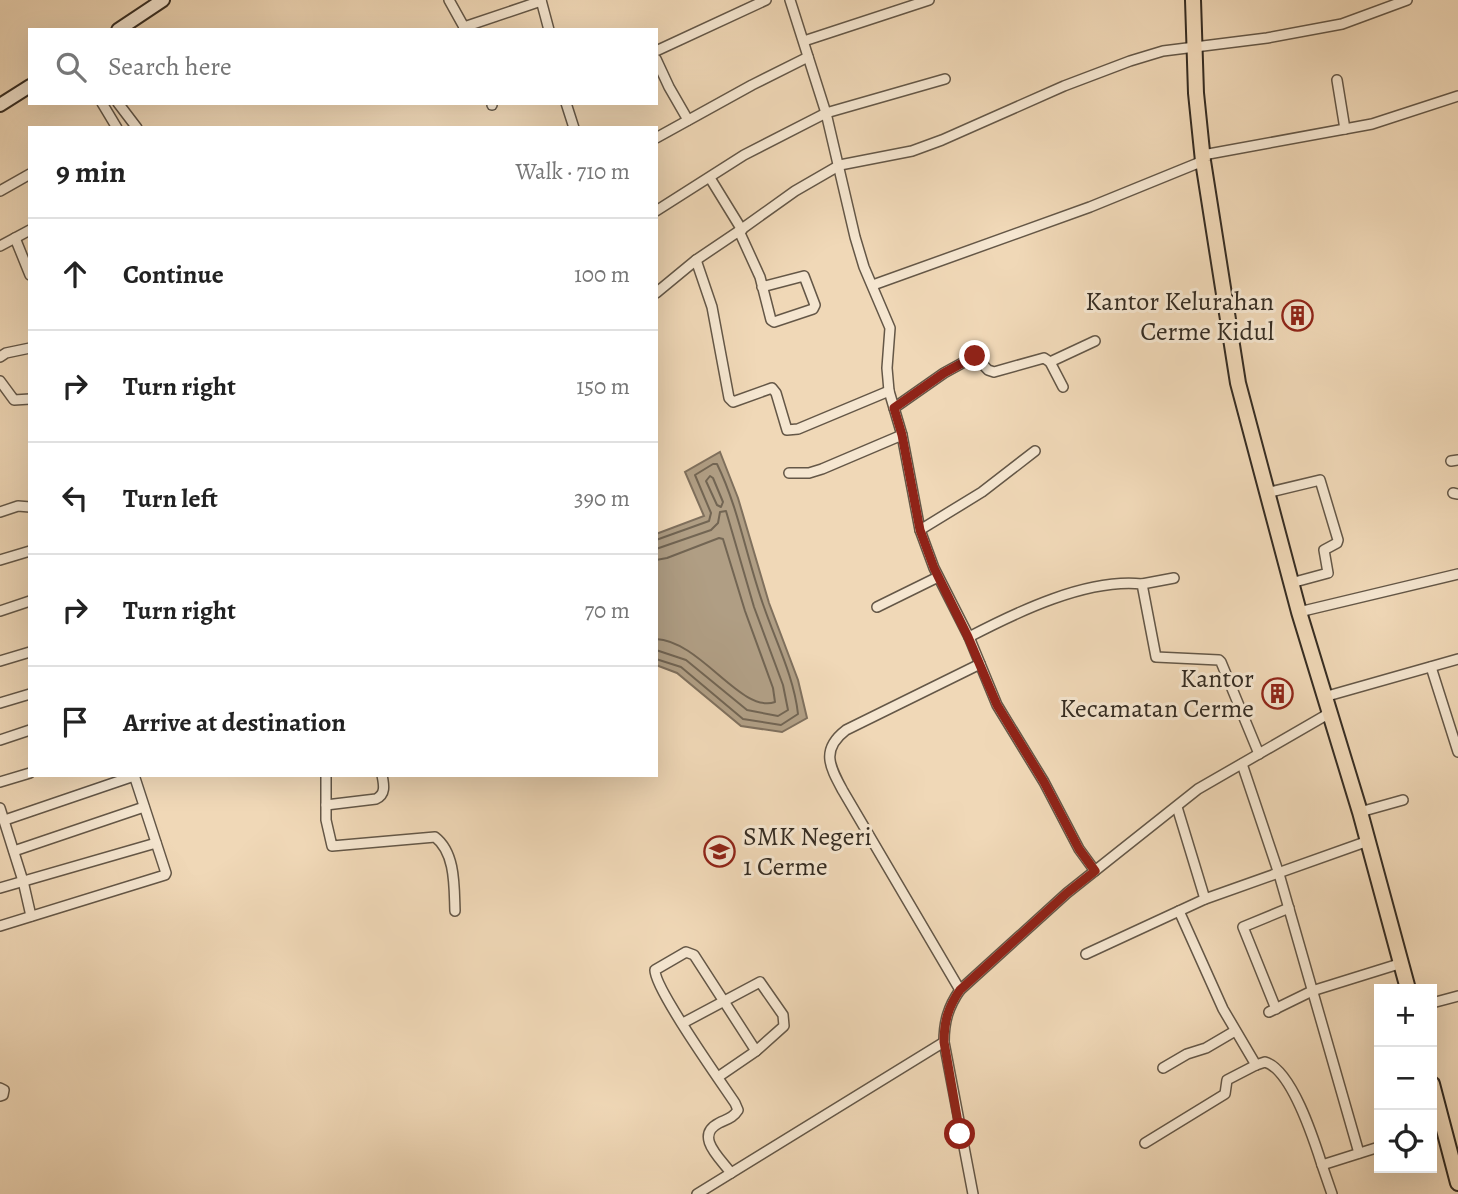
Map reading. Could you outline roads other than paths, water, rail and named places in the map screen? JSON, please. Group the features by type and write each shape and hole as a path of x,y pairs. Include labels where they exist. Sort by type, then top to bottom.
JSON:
{"highway":[{"path":"1193,0 1193,47 1203,158 1238,383 1299,612 1328,715 1360,812 1407,984"},
{"path":"1437,1133 1458,1183"}],"main road":[{"path":"121,28 163,0"},
{"path":"0,105 28,87"}],"street":[{"path":"449,0 465,28 541,0 548,28"},
{"path":"658,50 765,0"},
{"path":"790,0 840,165 846,209 864,267 890,328 887,368 889,391 902,435 920,530 938,577 968,637 997,705 1044,782 1079,849 1095,871"},
{"path":"804,41 929,0"},
{"path":"658,291 696,260 795,191 840,165 912,151 1129,61 1163,51 1267,38 1342,24 1407,0"},
{"path":"658,137 808,57"},
{"path":"658,64 668,87 688,120"},
{"path":"658,210 765,143 826,113 945,79"},
{"path":"1337,80 1345,129"},
{"path":"873,285 1090,206 1203,158 1345,129 1410,113 1458,96"},
{"path":"103,105 116,126"},
{"path":"120,105 135,126"},
{"path":"567,105 573,126"},
{"path":"0,191 28,175"},
{"path":"710,178 740,230 770,316 775,322 809,311 815,305 804,276 762,287"},
{"path":"0,246 28,231"},
{"path":"15,238 28,270"},
{"path":"696,260 710,298 729,398 733,402 772,388 787,430 790,431 889,391"},
{"path":"1050,362 1095,341"},
{"path":"0,357 28,348"},
{"path":"894,408 944,373 973,357 978,357 988,370 994,373 1044,358 1050,362 1063,387"},
{"path":"0,381 14,400 28,398"},
{"path":"789,473 799,474 822,469 902,435"},
{"path":"920,530 973,498 1035,451"},
{"path":"1266,493 1320,480 1338,540 1324,550 1328,573 1291,583"},
{"path":"0,512 18,506 28,507"},
{"path":"0,560 28,552"},
{"path":"1299,612 1458,574"},
{"path":"877,607 938,577"},
{"path":"968,637 1017,612 1076,592 1174,578"},
{"path":"1142,584 1156,657 1222,662 1259,754"},
{"path":"0,611 28,602"},
{"path":"0,661 28,653"},
{"path":"1324,697 1458,659"},
{"path":"960,990 843,791 831,769 829,759 832,743 846,730 980,664"},
{"path":"1431,667 1458,752"},
{"path":"0,703 28,695"},
{"path":"974,1194 944,1042 949,1006 960,990 1067,893 1198,789 1328,715"},
{"path":"0,740 28,731"},
{"path":"1242,764 1279,874 1359,1153"},
{"path":"0,782 28,774"},
{"path":"5,820 131,777"},
{"path":"0,926 165,875 134,777"},
{"path":"326,777 329,838 334,847 435,837 450,861 455,911"},
{"path":"326,805 381,797 384,790 382,777"},
{"path":"1360,812 1403,800"},
{"path":"14,850 144,807"},
{"path":"1177,807 1205,900"},
{"path":"0,808 31,916"},
{"path":"0,843 10,840"},
{"path":"1086,954 1205,900 1368,841"},
{"path":"0,888 156,843"},
{"path":"1289,908 1243,927 1272,1011 1312,991 1402,963"},
{"path":"1179,911 1223,1009 1256,1065"},
{"path":"731,1173 707,1141 707,1133 712,1127 734,1116 738,1110 683,1023 654,973 655,970 686,952 694,955 756,1051"},
{"path":"683,1023 760,982 763,984 785,1021 773,1038 718,1077"},
{"path":"1437,1002 1458,996"},
{"path":"1163,1069 1186,1054 1206,1048 1235,1031"},
{"path":"697,1194 944,1042"},
{"path":"1145,1143 1225,1094 1227,1080 1256,1065 1270,1064 1289,1084 1332,1194"},
{"path":"0,1088 4,1090 3,1096 0,1096"},
{"path":"1322,1165 1374,1148"}],"water":[{"path":"720,452 738,498 769,603 798,680 807,718 782,732 741,726 677,673 658,666 658,533 704,516 685,472"}],"place":[{"name":"Kantor Kelurahan Cerme Kidul","path":"1297,316"},
{"name":"Kantor Kecamatan Cerme","path":"1277,693"},
{"name":"SMK Negeri 1 Cerme","path":"720,851"}]}
